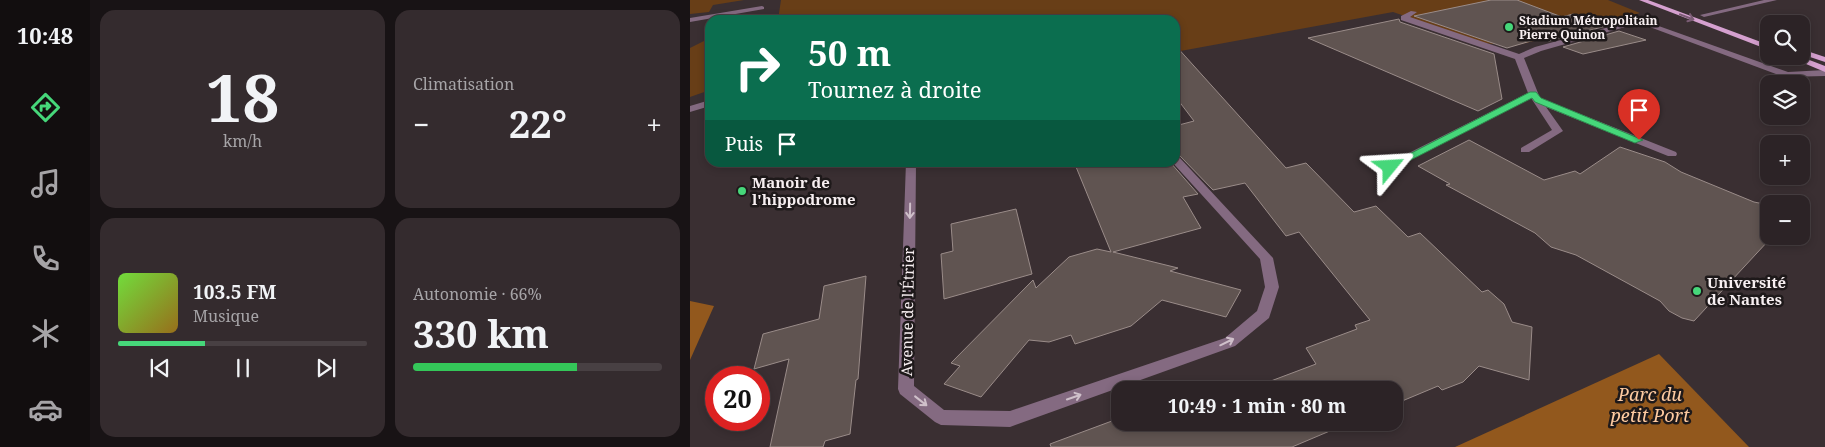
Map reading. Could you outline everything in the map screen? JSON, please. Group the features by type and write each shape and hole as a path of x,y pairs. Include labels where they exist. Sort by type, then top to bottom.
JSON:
{"main road":[{"path":"1642,0 1760,45"},
{"path":"1664,0 1760,36"},
{"path":"1810,54 1825,60"},
{"path":"1810,64 1825,71"}],"street":[{"path":"1704,15 1774,0"},
{"path":"713,15 763,4"},
{"path":"1412,12 1404,18 1519,57 1538,49 1639,21 1787,75 1825,71"},
{"path":"690,20 705,17"},
{"path":"1519,57 1536,97 1558,131 1525,150"},
{"path":"1390,167 1536,97 1672,154"},
{"path":"690,109 705,104"},
{"name":"Avenue de l'Étrier","path":"911,167 906,389 941,417 1010,420 1230,342 1264,314 1272,287 1266,258 1180,164"}],"shaded area":[{"path":"690,0 744,0 713,5 709,12 690,14"},
{"name":"Stadium Métropolitain Pierre Quinon","path":"781,0 1608,0 1640,13 1514,46 1484,43 1393,12 1180,51 1180,15 779,15"},
{"path":"705,40 705,92 690,97 690,48"}],"green space":[{"path":"690,301 714,306 690,360"},
{"name":"Parc du petit Port","path":"1659,354 1749,447 1455,447"}],"building":[{"path":"1491,0 1517,0 1562,17 1573,14 1606,26 1549,41 1541,38 1507,48 1414,16"},
{"path":"1399,19 1400,22 1494,54 1502,99 1478,111 1308,38"},
{"path":"1619,31 1646,40 1583,54 1563,47"},
{"path":"1180,51 1286,168 1306,163 1354,212 1376,206 1408,237 1420,233 1482,292 1488,290 1504,304 1512,322 1532,327 1529,380 1479,366 1463,382 1442,390 1438,386 1403,401 1403,381 1271,381 1316,364 1306,348 1357,329 1355,325 1370,320 1299,232 1286,236 1245,183 1213,190 1180,156 1180,125 1194,121 1180,103"},
{"path":"1469,140 1544,180 1575,171 1580,174 1620,147 1665,162 1681,172 1760,203 1760,245 1764,245 1694,321 1682,318 1669,311 1660,301 1576,255 1551,247 1535,233 1446,185 1450,184 1418,166"},
{"path":"1076,167 1174,167 1198,194 1183,197 1201,228 1113,252 1178,268 1170,271 1241,290 1226,317 1162,300 1131,326 1075,344 1071,335 1049,342 1029,340 981,397 944,384 960,366 951,363 1033,280 1036,288 1069,257 1097,249 1111,252"},
{"path":"1016,209 1032,274 944,299 941,254 953,251 951,224"},
{"path":"866,276 858,379 856,380 850,434 825,441 823,447 770,447 789,359 764,366 755,366 763,334 819,319 824,286"},
{"path":"1111,421 1111,431 1330,431 1292,447 1051,447 1050,444"}],"place":[{"name":"Stadium Métropolitain Pierre Quinon","path":"1509,27"},
{"name":"Manoir de l'hippodrome","path":"742,191"},
{"name":"Université de Nantes","path":"1697,291"}],"route":[{"path":"1390,167 1533,94 1538,100 1639,140"}]}
